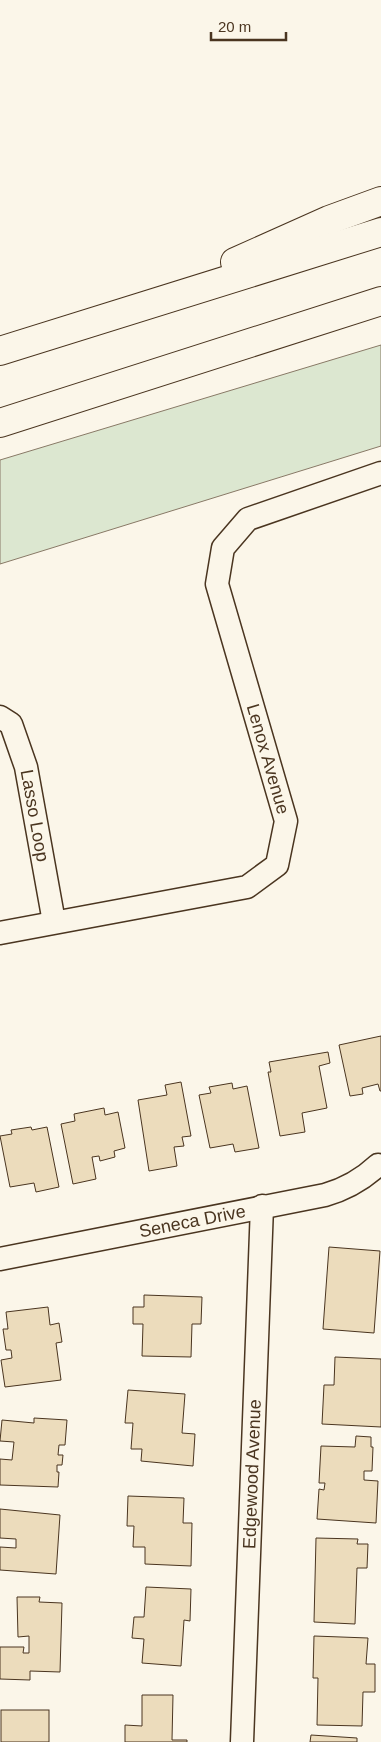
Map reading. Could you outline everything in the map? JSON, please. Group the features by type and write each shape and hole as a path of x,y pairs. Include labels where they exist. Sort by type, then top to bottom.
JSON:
{"highway":[{"path":"108,317 329,220 381,201"},
{"path":"0,351 381,232"},
{"path":"0,423 381,301"}],"street":[{"name":"Lenox Avenue","path":"0,933 247,887 277,865 286,821 217,584 223,548 248,519 381,473"},
{"name":"Lasso Loop","path":"0,717 12,724 26,767 54,922"},
{"name":"Seneca Drive","path":"0,1259 325,1195 341,1190 367,1175 378,1165"},
{"name":"Edgewood Avenue","path":"242,1742 262,1206"}],"green space":[{"path":"381,345 381,446 0,564 0,460"}],"building":[{"path":"381,1036 381,1091 378,1084 362,1088 363,1094 350,1096 339,1045"},
{"path":"328,1052 330,1063 319,1066 327,1108 302,1113 305,1132 280,1136 268,1072 271,1072 269,1062"},
{"path":"181,1082 191,1136 182,1137 184,1146 174,1147 177,1166 149,1171 138,1100 167,1095 165,1085"},
{"path":"232,1083 233,1089 247,1086 259,1148 235,1152 233,1144 210,1148 199,1095 211,1093 209,1087"},
{"path":"104,1108 105,1115 118,1112 125,1148 114,1151 115,1157 100,1161 99,1156 92,1157 96,1179 73,1184 61,1124 75,1121 74,1114"},
{"path":"31,1127 32,1130 47,1127 59,1187 36,1192 34,1183 10,1187 0,1136 12,1134 11,1130"},
{"path":"329,1247 380,1251 374,1333 323,1329"},
{"path":"144,1295 202,1297 201,1324 192,1324 191,1357 142,1356 143,1324 133,1324 133,1307 144,1307"},
{"path":"48,1307 50,1325 59,1323 62,1342 56,1343 61,1380 5,1387 1,1360 12,1358 11,1350 6,1350 3,1329 8,1329 6,1312"},
{"path":"335,1357 381,1359 381,1427 322,1424 324,1385 334,1385"},
{"path":"128,1390 185,1394 182,1433 195,1434 193,1466 141,1461 142,1449 131,1449 133,1423 125,1423"},
{"path":"34,1418 67,1420 65,1445 59,1445 58,1455 63,1455 62,1465 57,1465 57,1472 59,1472 58,1487 0,1485 0,1459 12,1460 14,1442 0,1441 2,1420 34,1423"},
{"path":"356,1436 371,1437 371,1447 373,1447 372,1471 364,1471 364,1480 378,1481 376,1523 317,1519 319,1489 324,1490 325,1483 319,1483 321,1446 355,1447"},
{"path":"128,1496 184,1498 183,1523 192,1523 191,1566 145,1564 145,1547 133,1547 134,1526 127,1526"},
{"path":"0,1509 60,1515 56,1574 0,1570 0,1547 16,1548 16,1539 0,1538"},
{"path":"316,1538 358,1539 357,1544 368,1544 367,1568 357,1568 355,1624 314,1622"},
{"path":"146,1587 191,1589 190,1621 184,1620 181,1666 142,1663 144,1639 132,1638 134,1617 144,1617"},
{"path":"17,1597 40,1597 39,1602 62,1603 60,1672 30,1671 30,1680 0,1679 0,1647 24,1647 23,1653 29,1653 29,1636 18,1637"},
{"path":"314,1636 368,1638 366,1664 375,1664 375,1692 363,1692 362,1726 317,1725 318,1678 313,1678"},
{"path":"142,1695 173,1695 172,1740 187,1740 187,1742 125,1742 125,1725 142,1726"},
{"path":"1,1710 49,1710 49,1742 1,1742"},
{"path":"311,1735 357,1738 357,1742 310,1742"}]}
